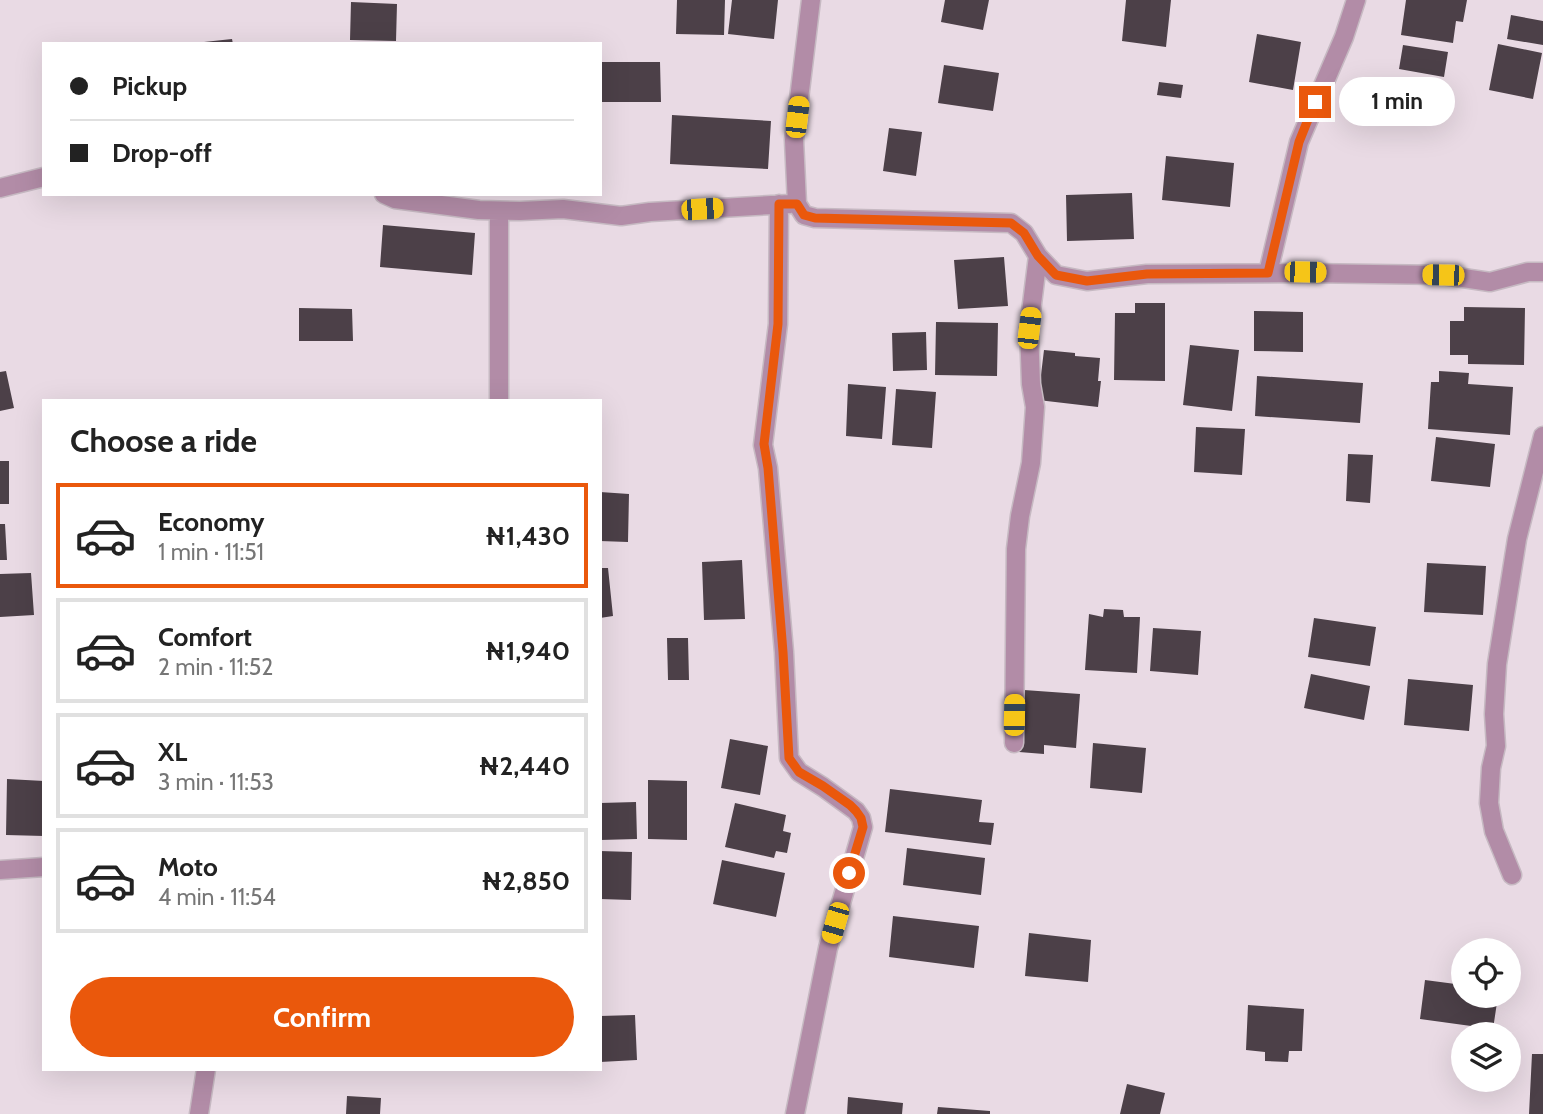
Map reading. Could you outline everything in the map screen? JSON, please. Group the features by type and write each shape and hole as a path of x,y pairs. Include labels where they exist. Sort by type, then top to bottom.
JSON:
{"street":[{"path":"811,0 794,140 797,204 804,215 815,218 1011,223 1024,233 1038,256 1056,275 1087,281 1147,274 1268,273 1443,275 1490,282 1528,272 1543,272"},
{"path":"1268,273 1299,142 1344,37 1356,0"},
{"path":"0,188 42,178"},
{"path":"388,196 396,200 479,210 563,209 621,216 797,204"},
{"path":"779,204 778,324 764,444 780,613 789,758 799,772 856,811 863,827 828,948 795,1114"},
{"path":"499,211 499,399"},
{"path":"1014,743 1016,549 1031,463 1035,407 1031,384 1029,328 1038,256"},
{"path":"1512,875 1494,831 1489,803 1491,768 1496,746 1494,714 1497,664 1517,539 1543,436"},
{"path":"0,870 42,867"},
{"path":"199,1114 206,1071"}],"building":[{"path":"677,0 725,0 724,35 676,34"},
{"path":"732,0 778,0 774,39 728,34"},
{"path":"945,0 989,0 983,30 941,22"},
{"path":"1126,0 1171,0 1166,47 1122,41"},
{"path":"1406,0 1467,0 1463,22 1456,21 1453,43 1401,35"},
{"path":"351,2 397,4 396,41 350,40"},
{"path":"1511,15 1543,21 1543,45 1507,39"},
{"path":"1257,34 1301,42 1293,90 1249,82"},
{"path":"232,39 233,42 204,42"},
{"path":"1498,44 1542,53 1533,99 1489,90"},
{"path":"1403,45 1448,52 1444,77 1399,69"},
{"path":"602,62 660,62 661,102 602,102"},
{"path":"944,65 999,73 993,111 938,103"},
{"path":"1159,82 1183,85 1181,98 1157,95"},
{"path":"672,115 771,121 768,169 670,164"},
{"path":"889,128 922,132 916,176 883,171"},
{"path":"1166,156 1234,163 1230,207 1162,200"},
{"path":"1132,193 1134,239 1067,241 1066,195"},
{"path":"383,225 475,233 472,275 380,267"},
{"path":"1004,257 1008,306 958,309 954,260"},
{"path":"1135,303 1165,303 1165,381 1114,380 1115,313 1135,313"},
{"path":"1464,307 1525,308 1524,365 1468,364 1468,355 1450,355 1450,321 1464,321"},
{"path":"299,308 352,309 353,341 299,341"},
{"path":"1254,311 1303,312 1303,352 1254,351"},
{"path":"936,322 998,323 997,376 935,375"},
{"path":"926,332 927,370 893,371 892,333"},
{"path":"1190,345 1239,350 1232,411 1183,405"},
{"path":"1044,350 1100,358 1098,407 1038,400"},
{"path":"6,371 14,408 0,411 0,372"},
{"path":"1439,371 1469,373 1468,384 1513,387 1510,435 1428,429 1431,382 1439,382"},
{"path":"1257,376 1363,383 1360,423 1255,416"},
{"path":"848,384 886,387 882,439 846,436"},
{"path":"896,389 936,392 932,448 892,445"},
{"path":"1196,427 1245,429 1242,475 1194,472"},
{"path":"1436,437 1495,444 1490,487 1431,481"},
{"path":"1348,454 1373,455 1370,503 1346,501"},
{"path":"0,461 9,461 9,504 0,504"},
{"path":"602,492 629,494 628,542 602,541"},
{"path":"0,524 5,524 7,560 0,560"},
{"path":"742,560 745,619 704,620 702,562"},
{"path":"1427,563 1486,566 1483,615 1424,612"},
{"path":"602,568 608,568 613,616 602,618"},
{"path":"31,573 34,615 0,617 0,574"},
{"path":"1104,609 1123,610 1124,617 1140,617 1137,673 1085,670 1089,614 1103,617"},
{"path":"1314,618 1376,627 1370,666 1308,657"},
{"path":"1153,628 1201,631 1198,675 1150,671"},
{"path":"667,638 688,638 689,680 668,680"},
{"path":"1311,674 1370,686 1364,720 1304,708"},
{"path":"1408,679 1473,685 1469,731 1404,725"},
{"path":"1024,690 1080,694 1076,748 1044,745 1044,754 1019,752"},
{"path":"730,739 768,746 760,795 721,788"},
{"path":"1093,743 1146,748 1142,793 1090,788"},
{"path":"7,779 42,781 42,836 6,835"},
{"path":"648,780 687,781 687,840 648,839"},
{"path":"890,789 982,800 979,822 994,823 991,845 885,832"},
{"path":"636,802 637,839 602,840 602,803"},
{"path":"735,803 786,815 783,831 791,833 787,853 776,851 774,858 725,847"},
{"path":"907,848 985,858 981,895 903,885"},
{"path":"602,851 632,852 631,900 602,899"},
{"path":"722,860 785,873 776,917 713,904"},
{"path":"893,916 979,926 974,968 889,957"},
{"path":"1029,933 1091,940 1088,982 1025,976"},
{"path":"1425,980 1451,983 1451,1008 1496,1008 1494,1022 1451,1023 1420,1019"},
{"path":"1248,1005 1304,1009 1302,1051 1289,1051 1288,1062 1265,1061 1265,1052 1246,1050"},
{"path":"635,1015 637,1060 602,1062 602,1016"},
{"path":"1532,1054 1543,1054 1543,1114 1529,1114"},
{"path":"1127,1084 1165,1093 1160,1114 1120,1114"},
{"path":"347,1096 381,1098 380,1114 346,1114"},
{"path":"848,1097 903,1103 902,1114 847,1114"},
{"path":"938,1107 990,1111 990,1114 937,1114"}],"route":[{"path":"849,873 863,827 861,818 850,805 799,772 789,758 781,626 764,444 778,324 779,204 797,204 804,215 815,218 1011,223 1024,233 1038,256 1056,275 1087,281 1147,274 1268,273 1299,142 1315,102"}]}
